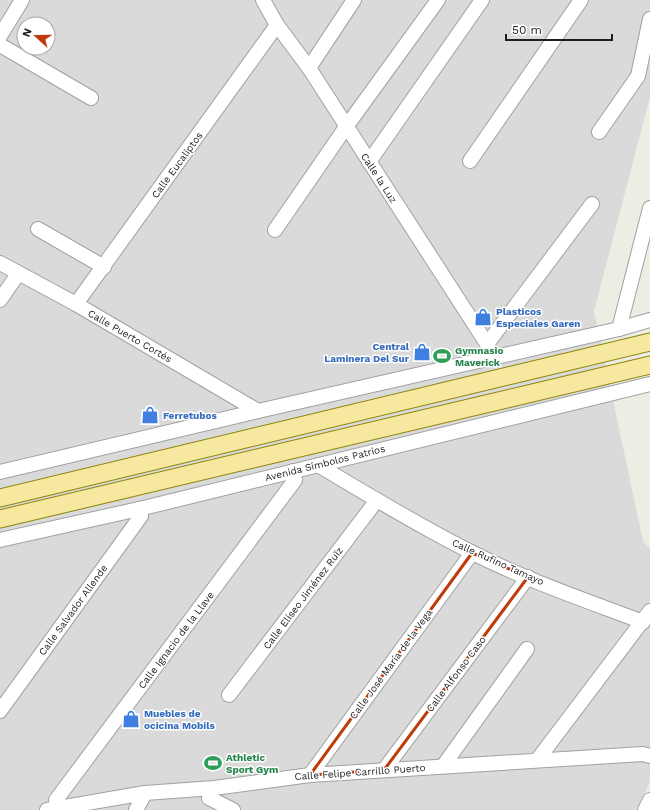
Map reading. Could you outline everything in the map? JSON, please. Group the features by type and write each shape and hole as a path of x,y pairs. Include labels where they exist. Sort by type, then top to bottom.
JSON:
{"main road":[{"path":"0,498 650,342"},
{"name":"Avenida Símbolos Patrios","path":"0,519 650,365"}],"street":[{"path":"0,36 22,0"},
{"path":"309,68 354,0"},
{"path":"275,230 346,127 438,0"},
{"path":"369,162 482,0"},
{"path":"470,161 582,0"},
{"name":"Calle la Luz","path":"269,3 277,25 309,68 487,344 493,358"},
{"path":"598,132 638,76 650,19"},
{"name":"Calle Eucaliptos","path":"76,304 277,25"},
{"path":"0,45 91,98"},
{"path":"487,344 592,204"},
{"path":"619,329 650,208"},
{"path":"38,229 104,267"},
{"name":"Calle Puerto Cortés","path":"0,263 76,304 258,411"},
{"path":"0,300 18,274"},
{"path":"0,472 258,411 619,329 650,320"},
{"name":"Avenida Símbolos Patrios","path":"1,544 650,384"},
{"name":"Calle Rufino Tamayo","path":"318,465 472,553 528,577 646,617"},
{"name":"Calle Ignacio de la Llave","path":"52,809 56,800 295,480 293,471"},
{"name":"Calle Elíseo Jiménez Ruïz","path":"229,695 377,500"},
{"name":"Calle Salvador Allende","path":"0,711 141,516 139,509"},
{"name":"Calle José María de la Vega","path":"310,775 472,553"},
{"name":"Calle Alfonso Caso","path":"384,770 528,577"},
{"path":"538,759 646,617"},
{"path":"444,766 527,649"},
{"name":"Calle Felipe Carrillo Puerto","path":"52,809 145,793 209,799 310,775 538,759 643,754 650,756"},
{"path":"136,810 145,793"},
{"path":"209,799 233,810"},
{"path":"645,810 650,800"}],"highlighted area":[{"path":"472,553 528,577 384,770 310,775"}],"shaded area":[{"path":"0,0 650,0 650,97 594,311 643,541 650,549 650,782 637,810 0,810"}],"place":[{"name":"Plasticos Especiales Garen","path":"483,317"},
{"name":"Central Laminera Del Sur","path":"422,352"},
{"name":"Gymnasio Maverick","path":"442,356"},
{"name":"Ferretubos","path":"150,415"},
{"name":"Muebles de ocicina Mobils","path":"131,719"},
{"name":"Athletic Sport Gym","path":"213,763"}]}
